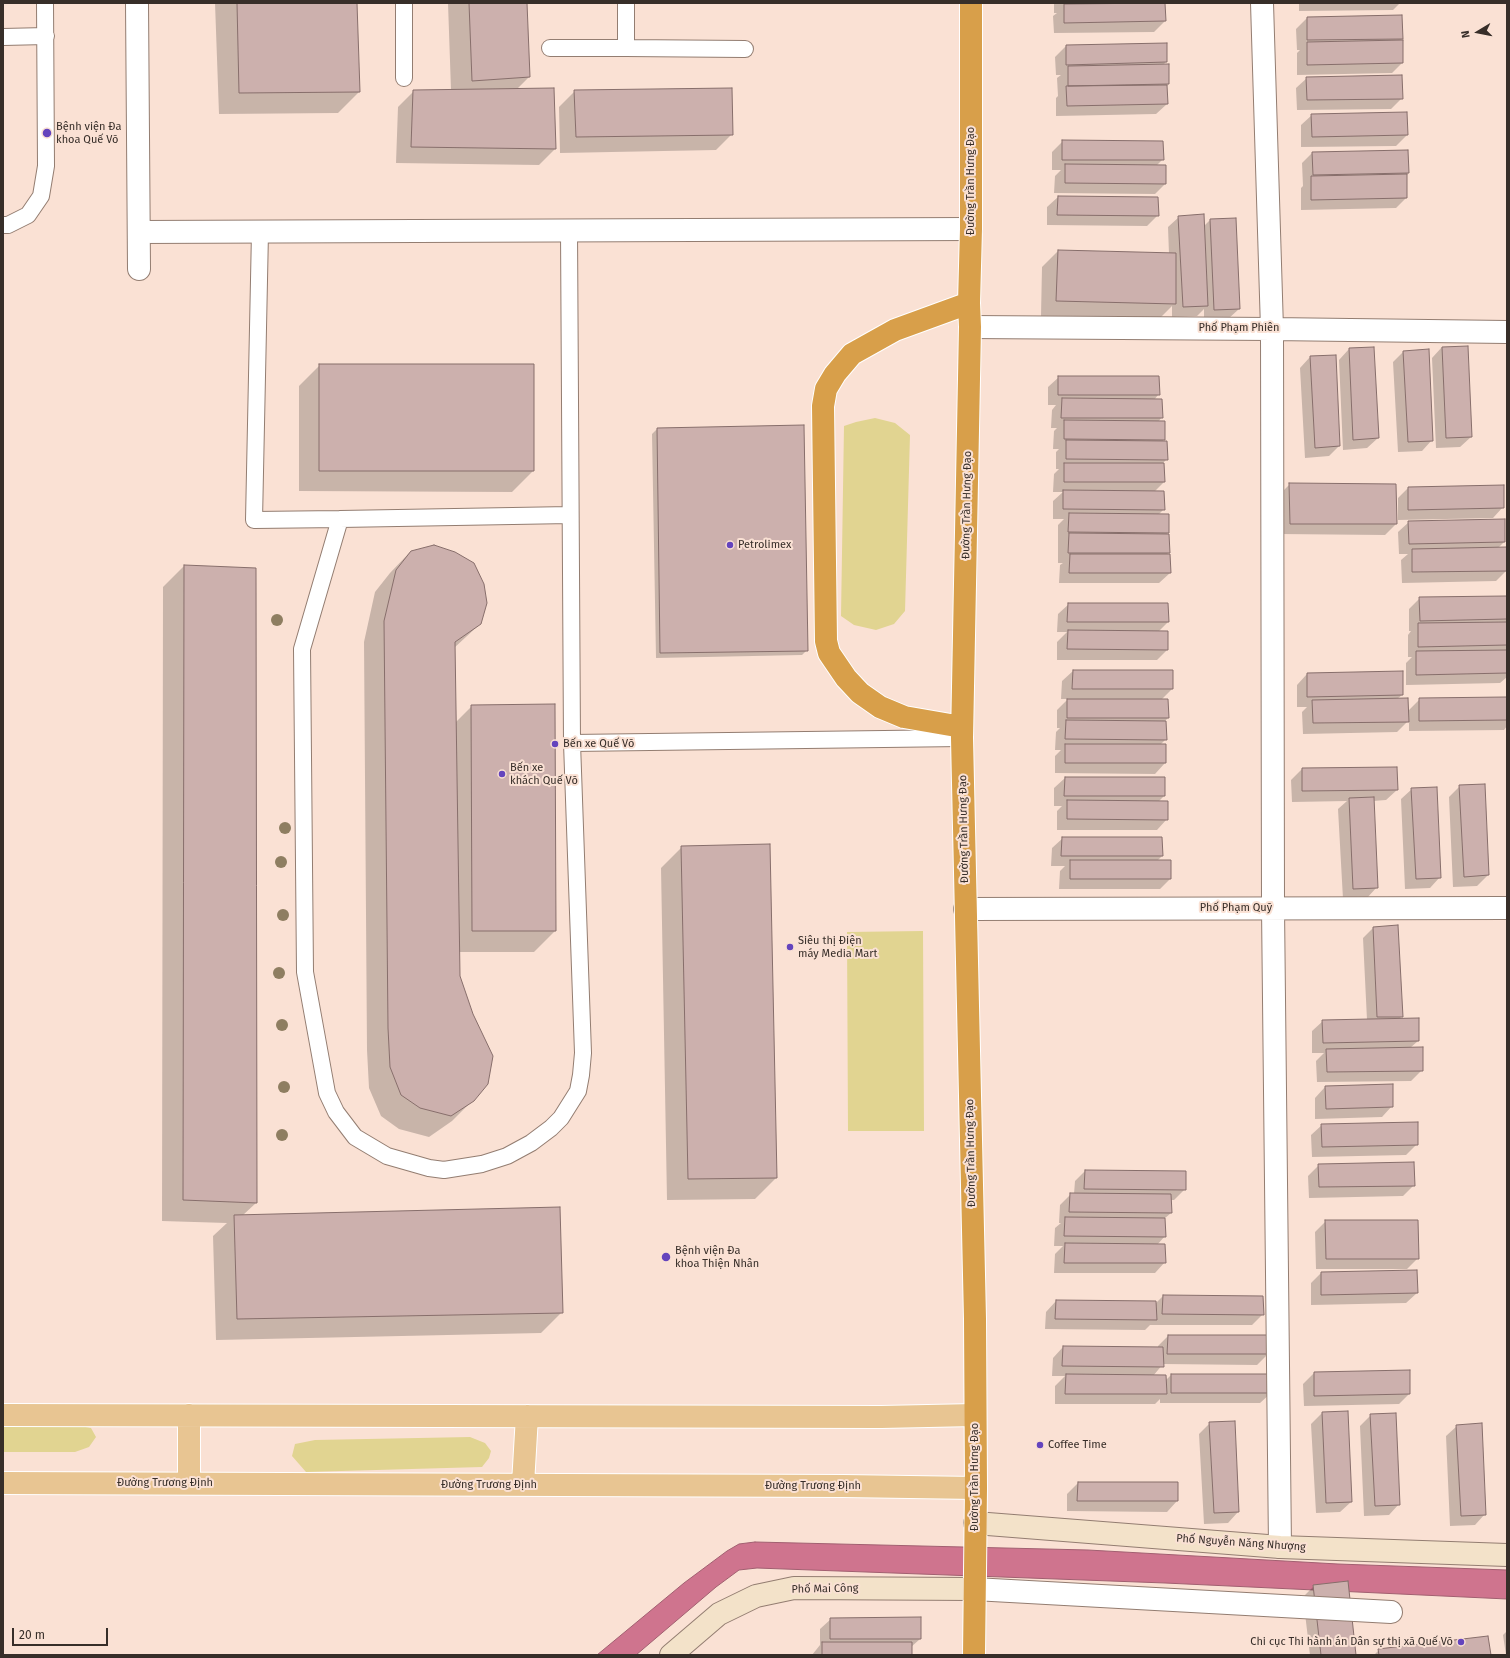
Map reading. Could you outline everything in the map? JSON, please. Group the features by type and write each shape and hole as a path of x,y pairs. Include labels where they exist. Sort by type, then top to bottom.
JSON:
{"highway":[{"name":"Đường Trần Hưng Đạo","path":"971,3 970,327 962,733 975,1319 976,1488 974,1655"},
{"path":"962,733 904,717 880,707 855,688 846,678 829,653 826,641 824,406 826,389 835,374 852,354 894,330 969,304"}],"main road":[{"path":"3,1415 881,1417 975,1415"},
{"path":"189,1415 189,1483"},
{"path":"523,1484 527,1416"},
{"name":"Đường Trương Định","path":"3,1483 523,1484 976,1488"}],"street":[{"path":"137,3 139,269"},
{"path":"1262,3 1272,329 1273,908 1280,1547"},
{"path":"139,232 971,229"},
{"name":"Phố Phạm Phiên","path":"970,327 1507,332"},
{"name":"Phố Phạm Quỹ","path":"965,909 1507,908"},
{"name":"Phố Nguyễn Năng Nhượng","path":"975,1523 1280,1547 1507,1555"},
{"name":"Phố Mai Công","path":"671,1655 719,1614 756,1596 794,1588 974,1589"},
{"path":"974,1589 1391,1612"}],"lane":[{"path":"3,225 28,215 41,196 46,166 46,3"},
{"path":"404,3 404,78"},
{"path":"626,3 626,48"},
{"path":"3,37 46,36"},
{"path":"550,48 746,49"},
{"path":"340,519 302,649 305,972 324,1080 332,1105 342,1122 355,1137 387,1156 430,1168 444,1170 482,1164 496,1160 540,1138 561,1118 578,1091 583,1053 572,743 569,230"},
{"path":"260,232 254,520 570,515"},
{"path":"572,743 962,733"}],"shaded area":[{"path":"875,418 895,423 910,435 905,611 894,624 876,630 854,625 841,616 844,426"},
{"path":"923,931 924,1131 848,1131 847,932"},
{"path":"71,1424 91,1428 96,1437 89,1447 75,1452 3,1452 3,1425"},
{"path":"470,1437 485,1443 491,1451 489,1458 482,1467 306,1472 292,1456 295,1444 315,1440"},
{"path":"755,1542 1088,1550 1338,1564 1507,1570 1507,1599 1165,1583 757,1568 739,1570 716,1587 636,1655 597,1655 684,1583 727,1551 739,1544"}],"building":[{"path":"237,3 357,3 360,92 239,93"},
{"path":"469,3 527,3 530,77 472,81"},
{"path":"1165,3 1166,21 1064,23 1064,4"},
{"path":"1402,15 1403,39 1307,40 1307,17"},
{"path":"1403,40 1403,63 1307,65 1307,42"},
{"path":"1167,43 1167,62 1066,65 1066,45"},
{"path":"1169,64 1169,84 1068,86 1068,66"},
{"path":"1402,75 1403,99 1307,100 1306,77"},
{"path":"1167,85 1168,104 1067,106 1066,86"},
{"path":"554,88 556,149 411,147 413,90"},
{"path":"732,88 733,135 576,137 574,90"},
{"path":"1407,112 1408,135 1312,137 1311,114"},
{"path":"1062,140 1163,141 1164,160 1062,160"},
{"path":"1408,150 1409,173 1313,175 1312,152"},
{"path":"1065,164 1166,165 1166,184 1065,183"},
{"path":"1407,174 1407,198 1311,200 1311,176"},
{"path":"1058,196 1158,197 1159,216 1057,215"},
{"path":"1204,214 1208,306 1183,307 1178,216"},
{"path":"1236,218 1240,309 1214,310 1210,219"},
{"path":"1058,250 1176,253 1176,304 1056,301"},
{"path":"1468,346 1472,437 1446,438 1442,347"},
{"path":"1374,347 1379,438 1353,440 1349,348"},
{"path":"1429,349 1433,441 1408,442 1403,351"},
{"path":"1336,355 1340,446 1315,448 1310,356"},
{"path":"319,364 534,364 534,471 319,471"},
{"path":"1058,376 1159,376 1160,395 1058,395"},
{"path":"1062,398 1162,399 1163,418 1061,418"},
{"path":"1064,420 1165,421 1165,440 1064,439"},
{"path":"804,425 808,651 660,653 657,428"},
{"path":"1066,440 1167,441 1168,460 1066,459"},
{"path":"1064,463 1164,463 1165,482 1064,482"},
{"path":"1289,483 1396,484 1397,524 1290,524"},
{"path":"1504,485 1504,508 1408,510 1408,487"},
{"path":"1063,490 1164,491 1165,510 1063,509"},
{"path":"1069,513 1169,514 1169,533 1068,532"},
{"path":"1505,519 1505,542 1409,544 1408,521"},
{"path":"1069,533 1169,534 1170,553 1068,553"},
{"path":"434,545 455,552 474,563 484,584 487,603 481,624 455,642 460,976 473,1014 493,1056 488,1084 474,1101 451,1116 420,1108 401,1095 390,1067 388,1028 384,621 396,570 411,551"},
{"path":"1507,547 1507,571 1412,572 1412,549"},
{"path":"1070,554 1170,554 1171,573 1069,573"},
{"path":"184,565 256,568 257,1203 183,1200"},
{"path":"1507,596 1507,619 1420,621 1419,597"},
{"path":"1068,603 1168,603 1169,622 1067,622"},
{"path":"1507,622 1507,645 1418,647 1418,623"},
{"path":"1068,630 1168,631 1168,650 1067,649"},
{"path":"1507,650 1507,673 1416,675 1416,651"},
{"path":"1073,670 1173,670 1173,689 1072,689"},
{"path":"1403,671 1403,695 1307,697 1307,673"},
{"path":"1507,697 1507,720 1419,721 1419,698"},
{"path":"1408,698 1409,722 1313,723 1312,700"},
{"path":"1067,699 1168,699 1169,718 1067,718"},
{"path":"555,704 556,931 472,931 471,705"},
{"path":"1066,720 1166,721 1167,740 1065,739"},
{"path":"1065,744 1166,744 1166,763 1065,763"},
{"path":"1397,767 1398,790 1302,791 1302,768"},
{"path":"1065,777 1165,777 1165,796 1064,796"},
{"path":"1485,784 1489,875 1464,877 1459,785"},
{"path":"1437,787 1441,878 1416,879 1411,788"},
{"path":"1374,797 1378,888 1353,889 1349,798"},
{"path":"1067,800 1168,801 1168,820 1067,819"},
{"path":"1062,837 1162,837 1163,856 1061,856"},
{"path":"770,844 777,1178 688,1179 681,846"},
{"path":"1070,860 1171,860 1171,879 1070,879"},
{"path":"1398,925 1403,1017 1377,1017 1373,927"},
{"path":"1419,1018 1419,1041 1323,1043 1322,1020"},
{"path":"1423,1047 1423,1071 1327,1072 1326,1049"},
{"path":"1393,1084 1393,1107 1326,1109 1325,1086"},
{"path":"1418,1122 1418,1145 1322,1147 1321,1124"},
{"path":"1414,1162 1415,1186 1319,1187 1318,1164"},
{"path":"1085,1170 1186,1171 1186,1190 1084,1189"},
{"path":"1070,1193 1171,1194 1172,1213 1069,1212"},
{"path":"560,1207 563,1313 237,1319 234,1215"},
{"path":"1065,1217 1165,1218 1166,1237 1064,1236"},
{"path":"1325,1220 1418,1220 1419,1259 1326,1259"},
{"path":"1065,1243 1165,1244 1166,1263 1064,1263"},
{"path":"1417,1270 1418,1293 1321,1295 1321,1272"},
{"path":"1163,1295 1263,1296 1264,1315 1162,1314"},
{"path":"1056,1300 1156,1301 1157,1320 1055,1319"},
{"path":"1168,1335 1268,1335 1269,1354 1167,1354"},
{"path":"1063,1346 1163,1347 1164,1367 1062,1366"},
{"path":"1410,1370 1410,1394 1314,1396 1314,1372"},
{"path":"1066,1374 1166,1375 1167,1394 1065,1394"},
{"path":"1171,1374 1271,1374 1272,1393 1171,1393"},
{"path":"1348,1411 1352,1502 1326,1503 1322,1412"},
{"path":"1396,1413 1400,1505 1375,1506 1370,1414"},
{"path":"1235,1421 1239,1512 1214,1513 1209,1422"},
{"path":"1482,1423 1486,1515 1461,1516 1456,1425"},
{"path":"1078,1482 1178,1482 1178,1501 1077,1501"},
{"path":"1348,1581 1356,1655 1321,1655 1313,1585"},
{"path":"921,1617 921,1639 830,1639 830,1618"},
{"name":"Chi cục Thi hành án Dân sự thị xã Quế Võ","path":"1488,1636 1491,1655 1379,1655 1378,1649"},
{"path":"822,1642 912,1642 912,1655 822,1655"}],"place":[{"name":"Bệnh viện Đa khoa Quế Võ","path":"47,133"},
{"name":"Petrolimex","path":"730,545"},
{"name":"Bến xe Quế Võ","path":"555,744"},
{"name":"Bến xe khách Quế Võ","path":"502,774"},
{"name":"Siêu thị Điện máy Media Mart","path":"790,947"},
{"name":"Bệnh viện Đa khoa Thiện Nhân","path":"666,1257"},
{"name":"Coffee Time","path":"1040,1445"},
{"name":"Chi cục Thi hành án Dân sự thị xã Quế Võ","path":"1461,1642"}]}
